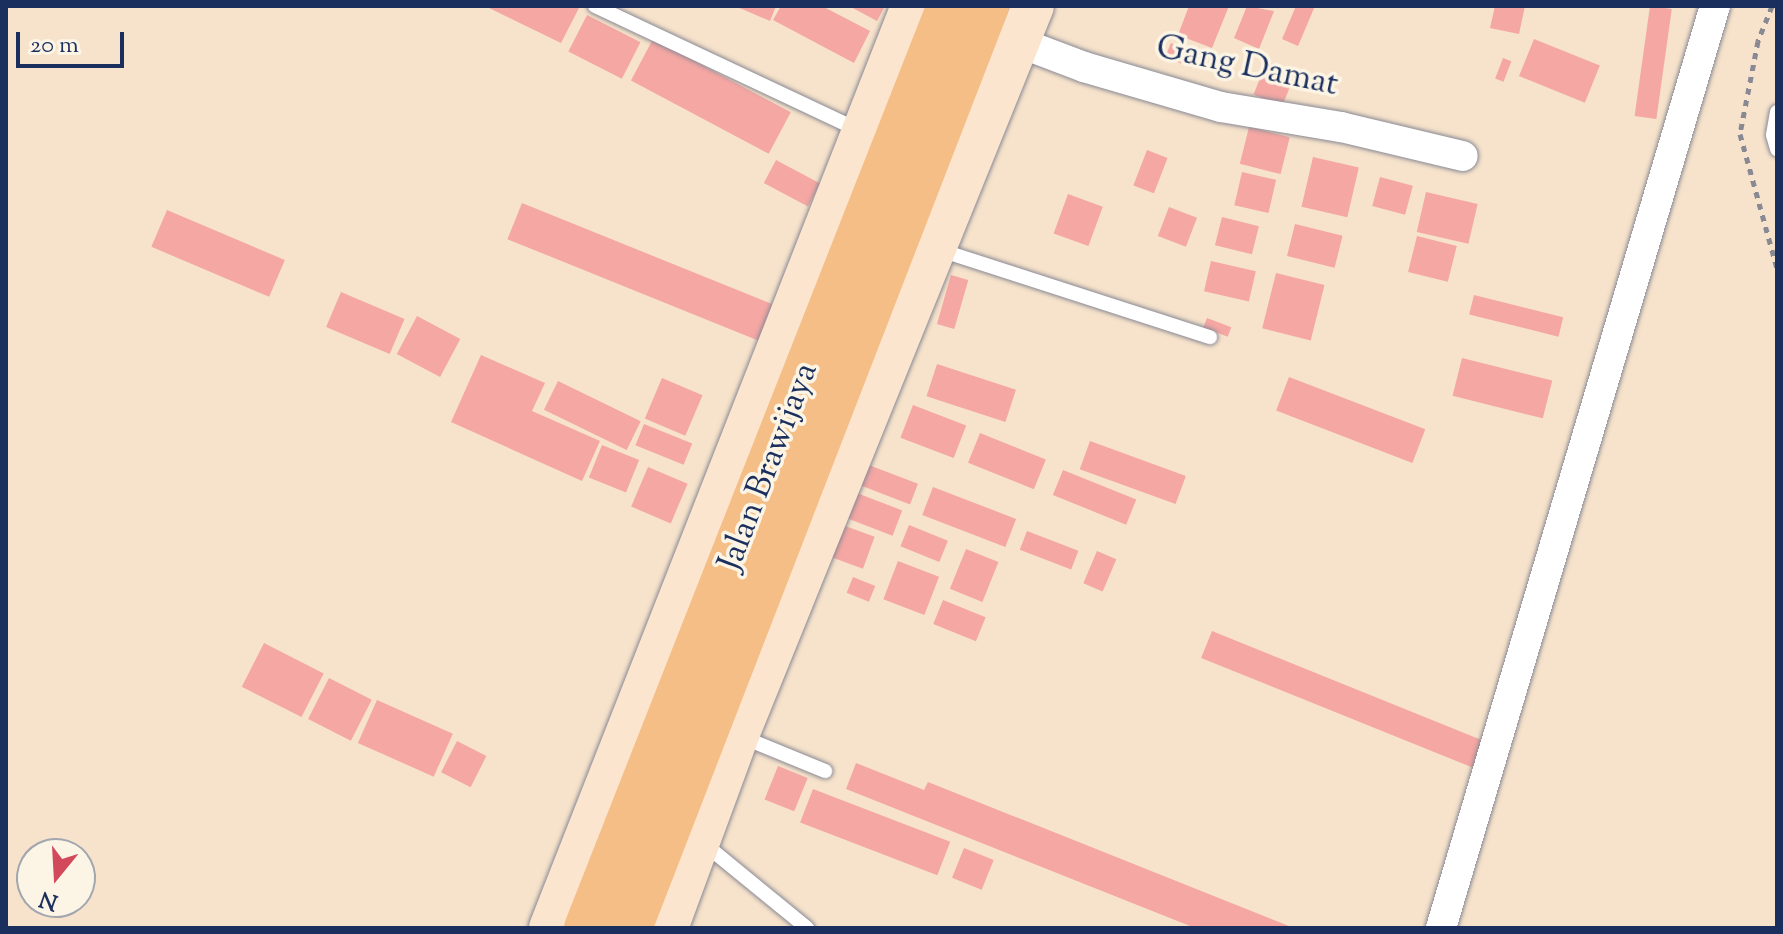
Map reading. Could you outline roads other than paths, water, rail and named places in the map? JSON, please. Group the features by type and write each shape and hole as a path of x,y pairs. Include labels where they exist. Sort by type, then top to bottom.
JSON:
{"highway":[{"name":"Jalan Brawijaya","path":"586,928 949,6"},
{"name":"Jalan Brawijaya","path":"630,928 987,6"}],"street":[{"path":"550,928 912,6"},
{"path":"1441,928 1715,6"},
{"path":"667,928 738,735 1026,24"},
{"name":"Gang Damat","path":"1026,24 1084,67 1221,107 1341,127 1463,156"}],"lane":[{"path":"595,6 862,132"},
{"path":"1777,112 1773,135 1777,149"},
{"path":"937,249 1210,337"},
{"path":"738,735 825,771"},
{"path":"699,839 807,928"}]}
